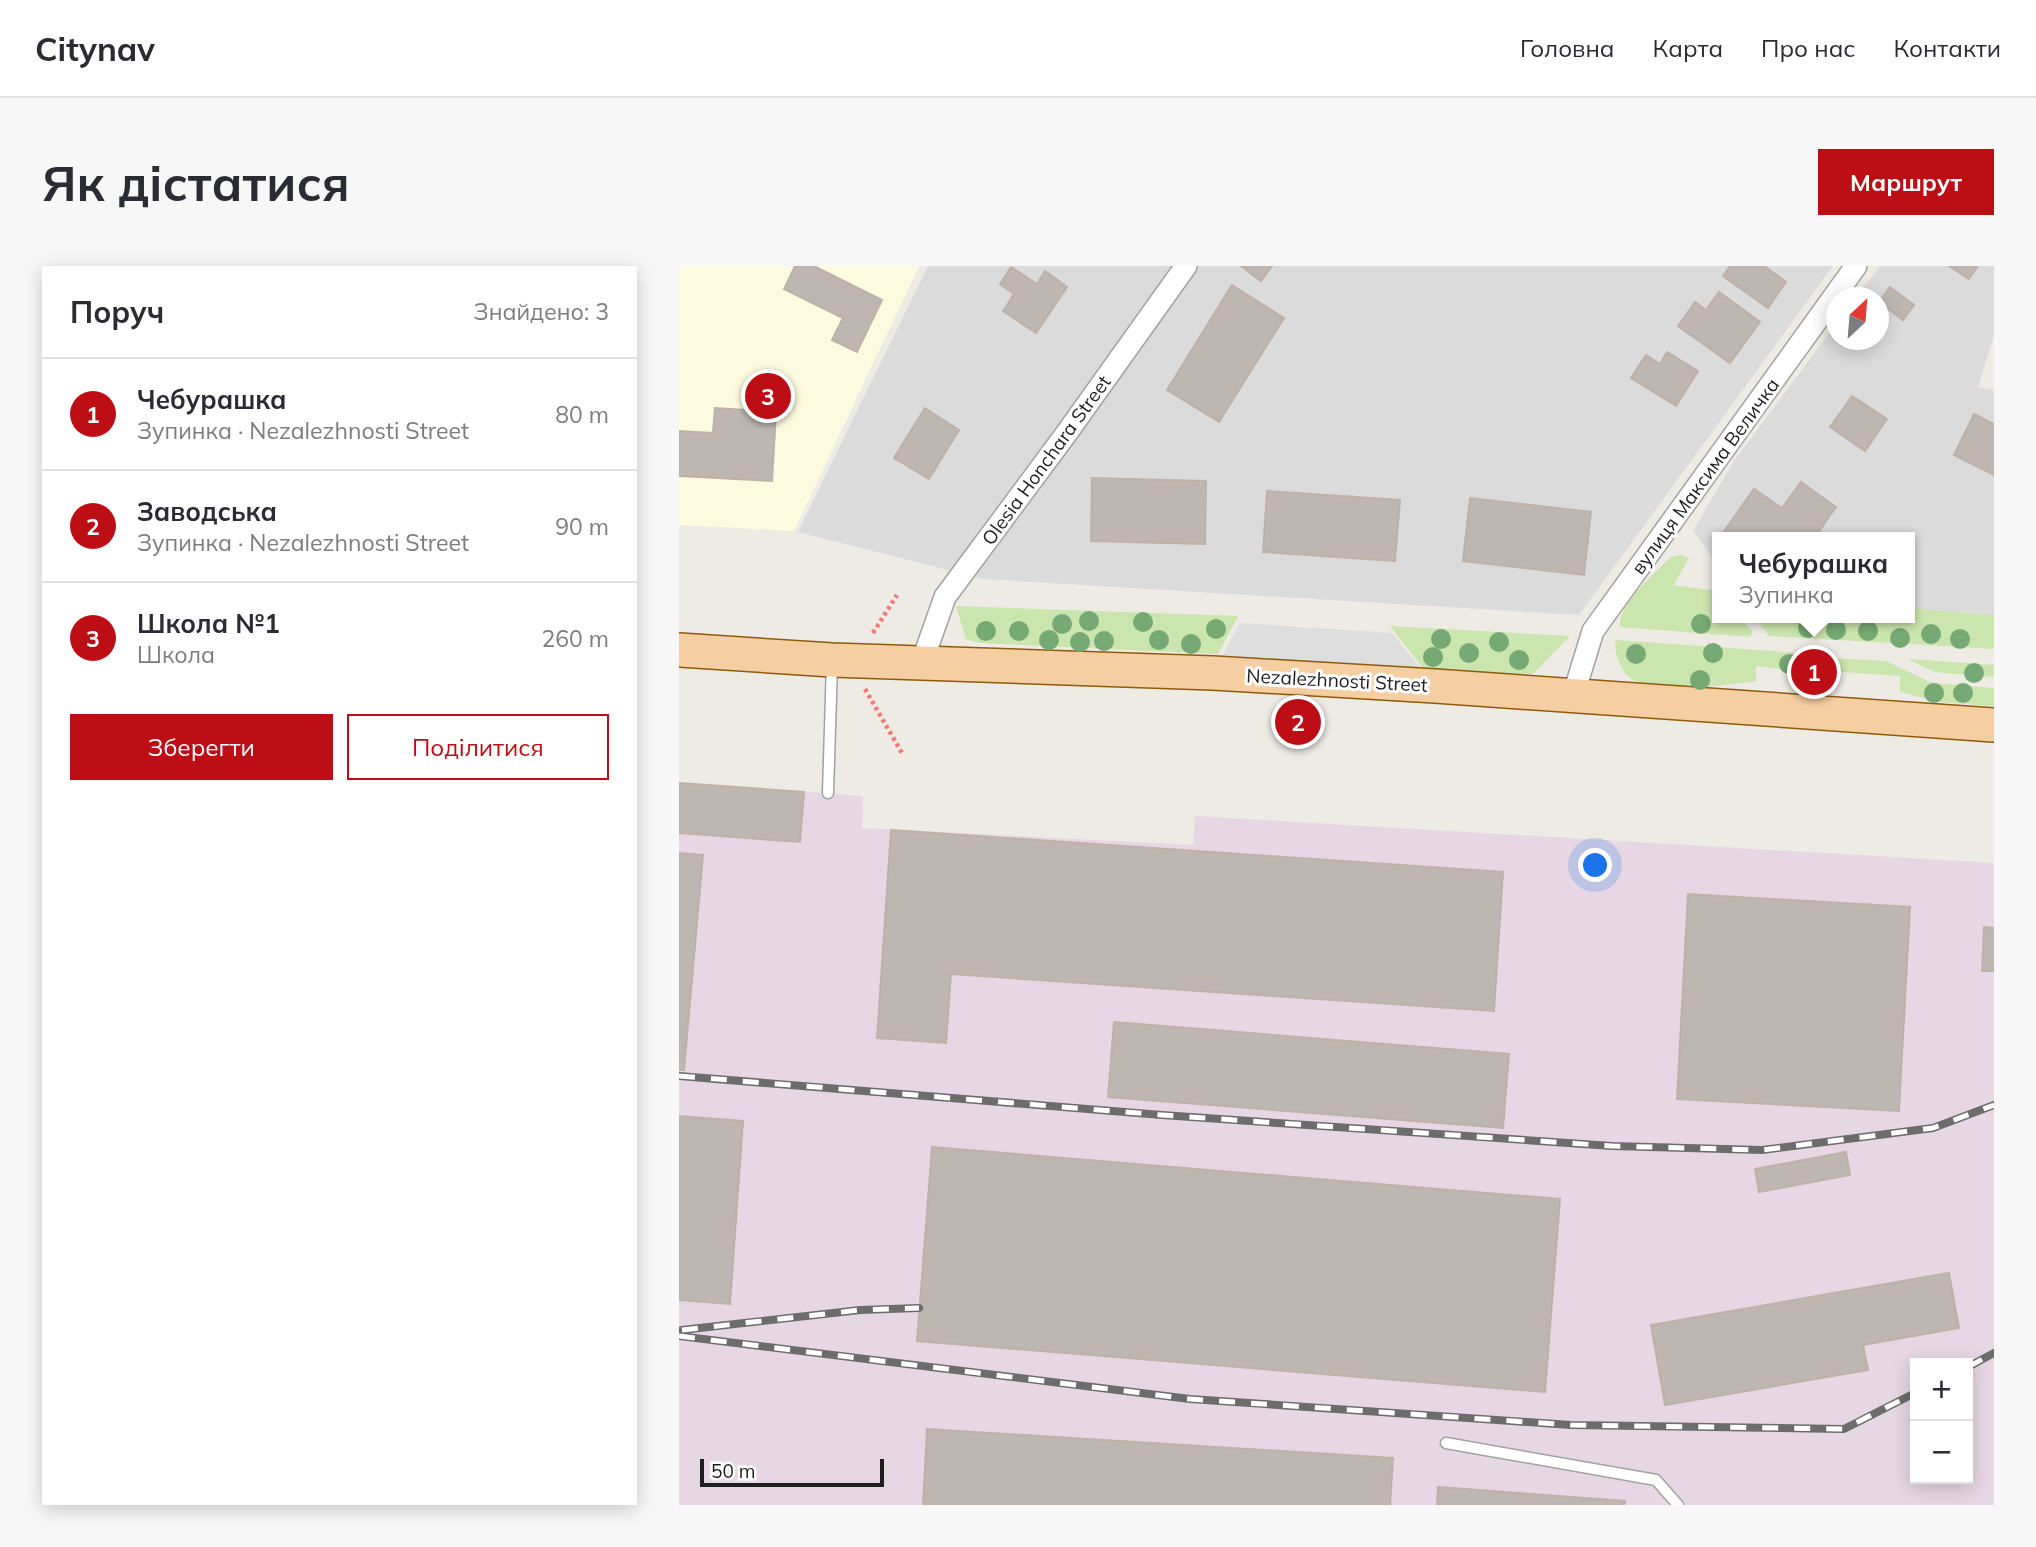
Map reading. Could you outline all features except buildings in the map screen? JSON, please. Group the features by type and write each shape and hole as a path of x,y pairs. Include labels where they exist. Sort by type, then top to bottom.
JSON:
{"main road":[{"name":"Nezalezhnosti Street","path":"679,650 832,660 1213,673 1994,725"}],"street":[{"name":"Olesia Honchara Street","path":"922,662 945,597 1186,266"},
{"name":"вулиця Максима Величка","path":"1573,696 1593,631 1856,266"}],"lane":[{"path":"828,793 832,660"},
{"path":"1446,1443 1656,1480 1678,1505"}],"shaded area":[{"path":"679,266 919,266 794,531 679,525"},
{"path":"928,266 1833,266 1579,615 984,579 798,532"},
{"path":"1880,266 1994,266 1994,335 1978,387 1994,390 1994,615 1915,608 1915,532 1712,532 1712,557 1693,531 1734,461 1826,337 1826,350 1889,350 1889,287 1864,287"},
{"path":"1240,623 1392,633 1435,686 1213,673"},
{"path":"679,783 863,796 862,828 1193,845 1195,816 1994,863 1994,1505 679,1505"}],"green space":[{"path":"1680,555 1689,558 1674,585 1712,590 1712,623 1745,623 1753,632 1750,637 1620,627 1621,618 1631,599 1671,557"},
{"path":"956,606 1238,616 1218,654 980,643 966,639"},
{"path":"1915,608 1994,615 1994,649 1769,636 1759,623 1915,623"},
{"path":"1390,626 1570,636 1533,674 1426,672"},
{"path":"1615,640 1800,653 1799,672 1756,666 1756,681 1689,687 1652,685 1627,675 1618,659"},
{"path":"1831,658 1886,661 1932,683 1994,688 1994,706 1939,702 1900,692 1900,676 1829,671"},
{"path":"1908,659 1994,665 1994,677 1934,672"}],"railway":[{"path":"679,1076 1162,1115 1612,1146 1762,1150 1933,1128 1994,1105"},
{"path":"682,1330 860,1310 919,1308"},
{"path":"679,1336 1190,1399 1571,1425 1844,1429 1910,1396"},
{"path":"1973,1364 1994,1353"}],"place":[{"name":"Школа №1","path":"768,396"},
{"name":"Чебурашка","path":"1814,672"},
{"name":"Заводська","path":"1298,722"}]}
